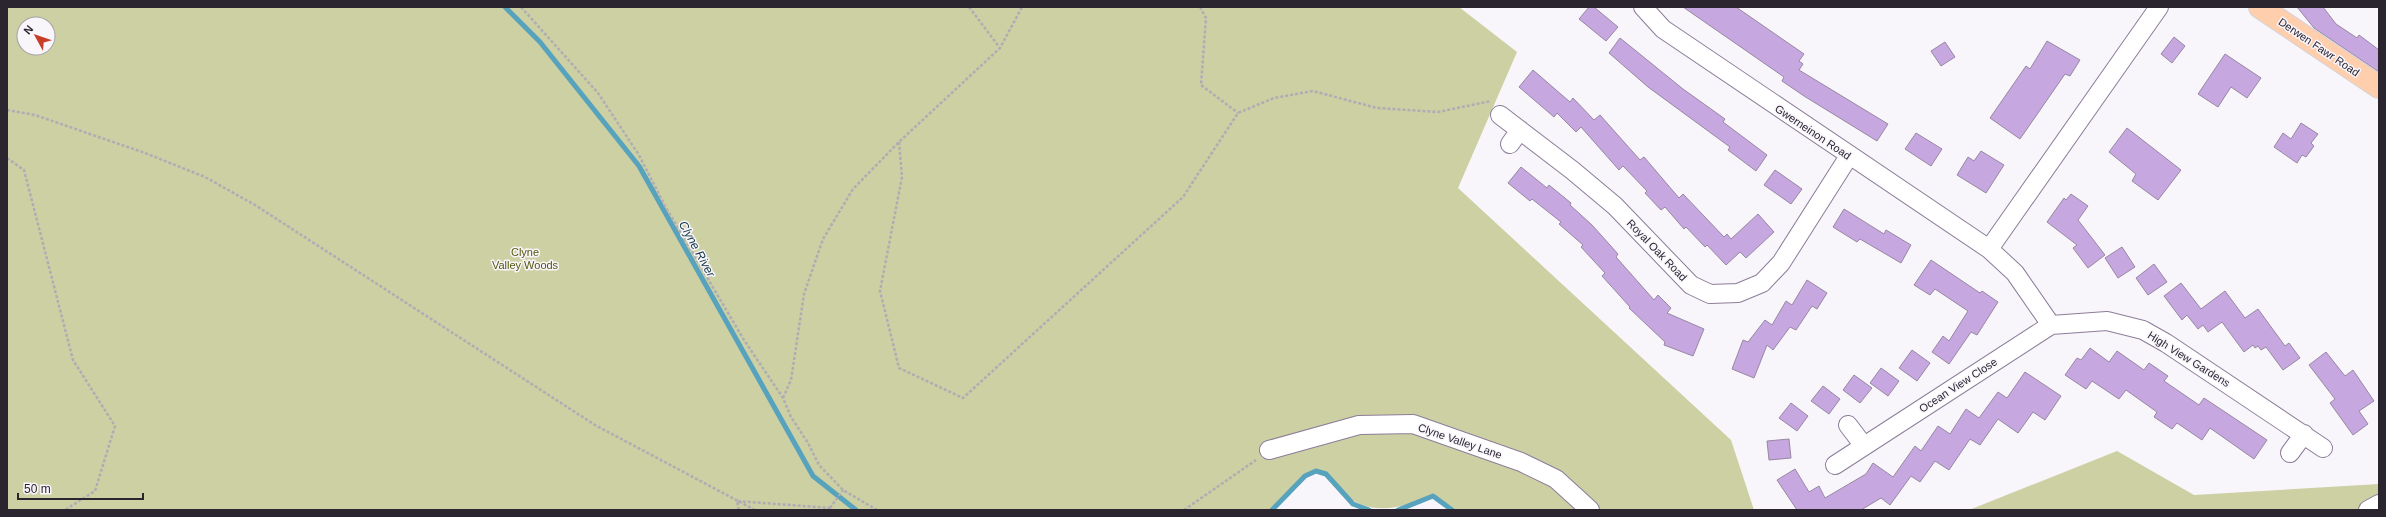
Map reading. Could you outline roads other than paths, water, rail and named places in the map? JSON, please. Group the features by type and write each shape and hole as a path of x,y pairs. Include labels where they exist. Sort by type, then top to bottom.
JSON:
{"main road":[{"name":"Derwen Fawr Road","path":"2260,7 2379,87"}],"street":[{"name":"Gwerneinon Road","path":"1644,7 1663,29 1989,250 2015,273 2051,325"},
{"path":"1989,250 2159,7"},
{"name":"Royal Oak Road","path":"1500,115 1515,137 1572,170 1615,206 1691,285 1710,294 1738,293 1762,283 1776,268 1849,156"},
{"name":"High View Gardens","path":"2051,325 2107,321 2143,330 2166,342 2324,448"},
{"name":"Ocean View Close","path":"1835,465 2051,325"},
{"name":"Clyne Valley Lane","path":"1269,450 1359,426 1413,424 1521,462 1556,479 1590,510"},
{"path":"1848,425 1864,446"},
{"path":"2290,453 2304,434"},
{"path":"2368,510 2379,504"}],"waterway":[{"name":"Clyne River","path":"505,7 540,42 639,166 813,476 856,510"},
{"name":"Clyne River","path":"1272,510 1305,476 1316,471 1326,474 1353,504 1369,510"},
{"name":"Clyne River","path":"1398,510 1433,496 1452,510"}],"park label":[{"name":"Clyne Valley Woods","path":"525,258"}]}
